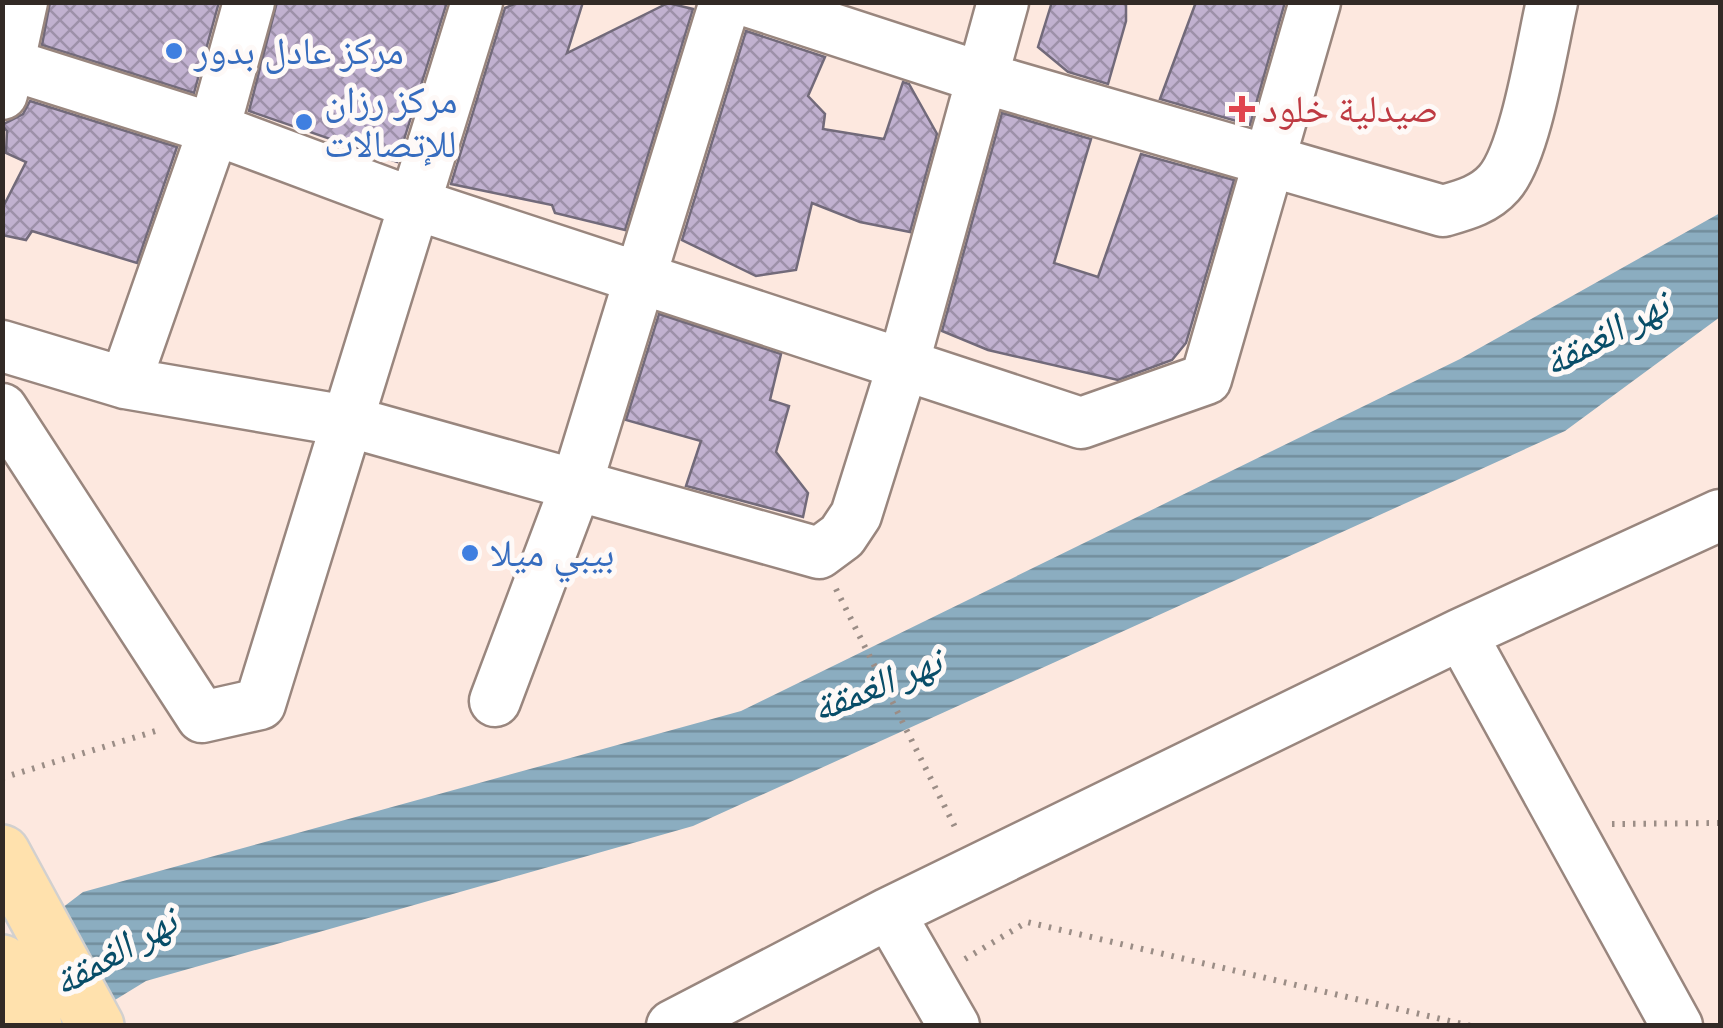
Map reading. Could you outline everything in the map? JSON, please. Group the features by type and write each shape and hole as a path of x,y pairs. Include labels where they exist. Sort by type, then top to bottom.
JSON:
{"main road":[{"path":"2,853 96,1026"},
{"path":"2,963 34,1026"}],"street":[{"path":"22,2 5,73 214,129 415,204 1081,424 1206,379 1273,159 1315,2"},
{"path":"126,383 214,129 249,2"},
{"path":"2,409 202,718 260,704 477,2"},
{"path":"494,701 576,486 724,2"},
{"path":"750,2 980,77 1444,210 1475,202 1500,182 1516,151 1552,2"},
{"path":"2,346 126,383 346,421 819,554 842,536 856,515 903,365 1003,2"},
{"path":"672,1026 976,870 1461,634 1720,516"},
{"path":"1461,634 1677,1026"},
{"path":"889,913 954,1026"}],"path":[{"path":"819,554 976,870"},
{"path":"2,778 202,718"},
{"path":"1566,824 1720,822"},
{"path":"928,981 1027,922 1472,1026"}],"water":[{"name":"نهر الغمقة","path":"1720,213 1720,317 1565,431 693,826 146,981 74,1025 3,1026 3,953 83,892 741,711 1460,359"}],"building":[{"path":"50,2 219,2 194,93 42,45"},
{"path":"277,2 447,2 397,162 249,111"},
{"path":"519,2 583,2 567,53 668,3 693,9 625,230 555,213 552,205 451,184 505,8"},
{"path":"1052,2 1126,2 1126,21 1108,84 1068,72 1038,47"},
{"path":"1196,2 1285,2 1250,125 1160,99"},
{"path":"746,31 825,57 808,96 825,114 823,129 884,139 903,82 909,84 937,134 910,232 860,222 812,203 796,270 756,276 682,240"},
{"path":"30,101 177,147 137,263 32,231 26,240 2,235 2,209 26,162 6,153 7,131 2,125 23,114"},
{"path":"1002,113 1091,139 1054,263 1098,277 1141,154 1234,180 1186,343 1172,360 1118,380 988,350 942,331"},
{"path":"659,314 781,354 770,400 789,406 776,452 808,493 803,517 686,486 701,441 626,420"}],"place":[{"name":"مركز عادل بدور","path":"174,51"},
{"name":"صيدلية خلود","path":"1242,109"},
{"name":"مركز رزان للإتصالات","path":"304,122"},
{"name":"بيبي ميلا","path":"470,553"}]}
